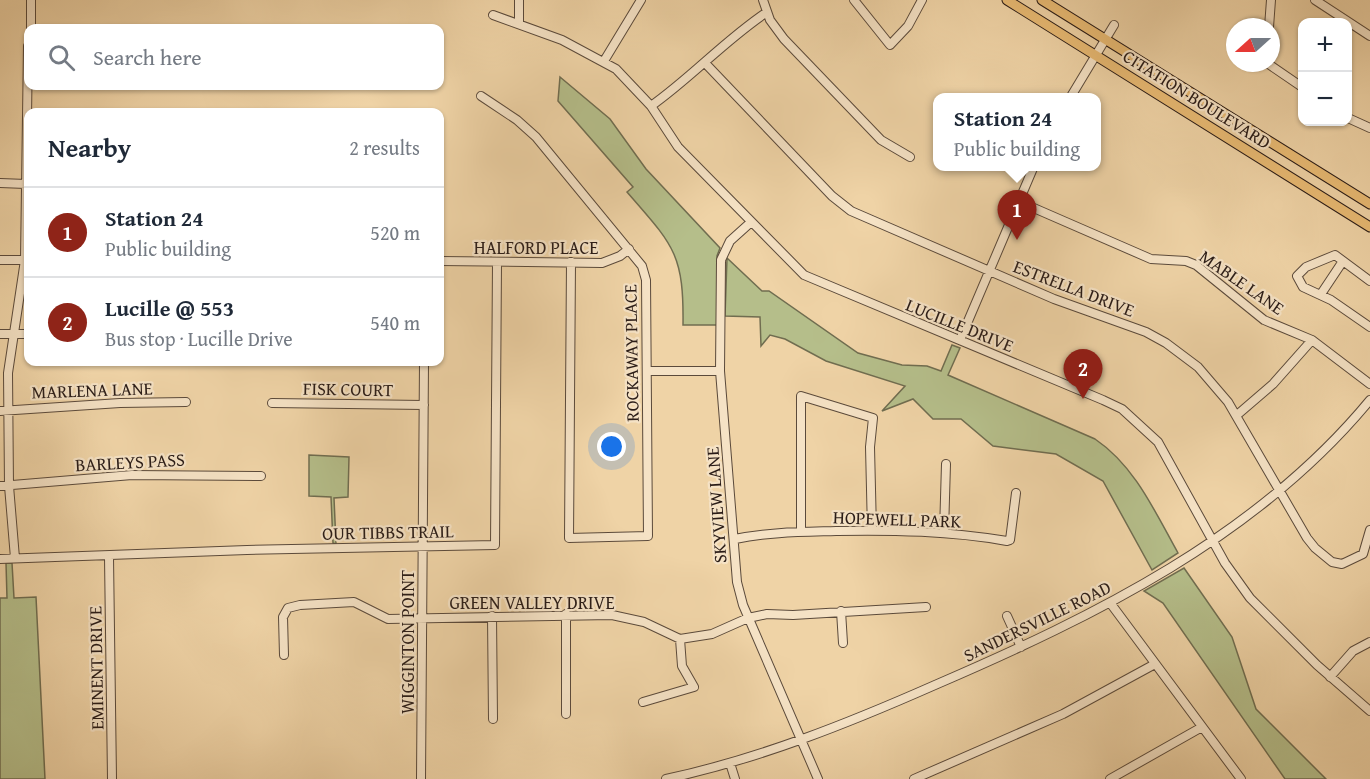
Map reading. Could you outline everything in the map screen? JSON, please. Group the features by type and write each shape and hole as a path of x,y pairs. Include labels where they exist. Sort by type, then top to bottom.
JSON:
{"main road":[{"name":"CITATION BOULEVARD","path":"1007,0 1370,227"},
{"name":"CITATION BOULEVARD","path":"1042,0 1370,204"}],"street":[{"path":"31,0 31,24"},
{"path":"519,0 519,24"},
{"path":"604,61 641,0"},
{"path":"763,0 767,12 784,39 881,140 910,157"},
{"path":"854,0 890,45 908,26 922,0"},
{"path":"1270,18 1271,0"},
{"path":"1315,0 1370,36"},
{"path":"651,106 705,63 739,32 767,12"},
{"name":"LUCILLE DRIVE","path":"493,15 562,40 604,61 636,88 678,147 750,223 804,274 828,287 1103,400 1136,420 1166,454 1236,581 1250,598 1330,677 1370,711"},
{"path":"1073,93 1114,25"},
{"name":"ESTRELLA DRIVE","path":"705,63 841,204 876,223 1071,305 1107,315 1166,343 1198,367 1237,415 1306,538 1332,562 1342,564 1364,554 1370,530"},
{"path":"1280,72 1298,84"},
{"path":"27,90 27,108"},
{"name":"ROCKAWAY PLACE","path":"481,96 517,120 536,137 642,266 646,280 648,536 570,538 571,262"},
{"path":"1352,120 1370,128"},
{"path":"960,340 1032,171"},
{"path":"0,183 24,184"},
{"name":"MABLE LANE","path":"1020,202 1151,259 1186,261 1197,265 1264,320 1312,340 1370,384"},
{"name":"SKYVIEW LANE","path":"750,223 730,241 722,260 720,370 737,582 748,618 818,779"},
{"name":"HALFORD PLACE","path":"444,261 602,263 620,256 629,249"},
{"path":"1370,281 1335,255 1300,270 1298,282 1303,287 1321,294 1370,327"},
{"path":"0,260 24,260"},
{"path":"1321,294 1343,261"},
{"name":"OUR TIBBS TRAIL","path":"0,559 246,550 495,545 497,263"},
{"path":"15,558 4,410 13,334 24,276"},
{"path":"0,334 24,334"},
{"path":"1237,415 1273,384 1312,340"},
{"name":"WIGGINTON POINT","path":"421,779 424,366"},
{"path":"648,371 720,370"},
{"path":"801,532 801,396 873,418 870,447 872,531"},
{"name":"SANDERSVILLE ROAD","path":"666,779 730,763 889,705 1021,648 1111,604 1212,540 1280,492 1334,443 1370,400"},
{"name":"MARLENA LANE","path":"4,410 120,403 186,402"},
{"name":"FISK COURT","path":"272,403 424,405"},
{"path":"944,532 946,464"},
{"name":"BARLEYS PASS","path":"0,486 132,475 261,476"},
{"name":"HOPEWELL PARK","path":"735,538 801,532 872,531 944,532 1011,540 1016,493"},
{"name":"EMINENT DRIVE","path":"109,556 112,779"},
{"name":"GREEN VALLEY DRIVE","path":"284,655 283,617 288,608 300,605 354,602 388,619 566,614 620,616 644,622 680,639"},
{"path":"1111,604 1241,779"},
{"path":"643,702 694,687 682,666 680,639 712,634 748,618 767,614 927,607"},
{"path":"841,611 843,643"},
{"path":"566,614 566,714"},
{"path":"492,616 493,718"},
{"path":"1007,616 1021,648"},
{"path":"1330,677 1353,651 1370,642"},
{"path":"914,779 1063,714 1155,664"},
{"path":"1110,779 1202,727"},
{"path":"730,763 735,779"}],"green space":[{"path":"560,77 610,119 646,169 720,248 717,256 717,325 683,325 681,281 673,251 627,192 633,187 558,101"},
{"path":"727,258 762,291 769,291 858,353 902,365 927,366 941,371 952,345 960,348 948,375 1095,439 1122,462 1143,491 1178,553 1152,570 1103,481 1056,454 993,446 961,419 933,419 913,399 882,411 905,386 826,361 785,339 770,335 761,346 760,317 725,316"},
{"path":"309,455 349,457 348,497 334,498 336,544 333,543 331,497 309,496"},
{"path":"6,563 12,563 14,598 36,597 45,779 0,779 0,598 7,598"},
{"path":"1184,568 1232,637 1256,709 1326,779 1285,779 1163,603 1144,591"}],"place":[{"name":"Station 24","path":"1017,240"},
{"name":"Lucille @ 553","path":"1083,399"}]}
